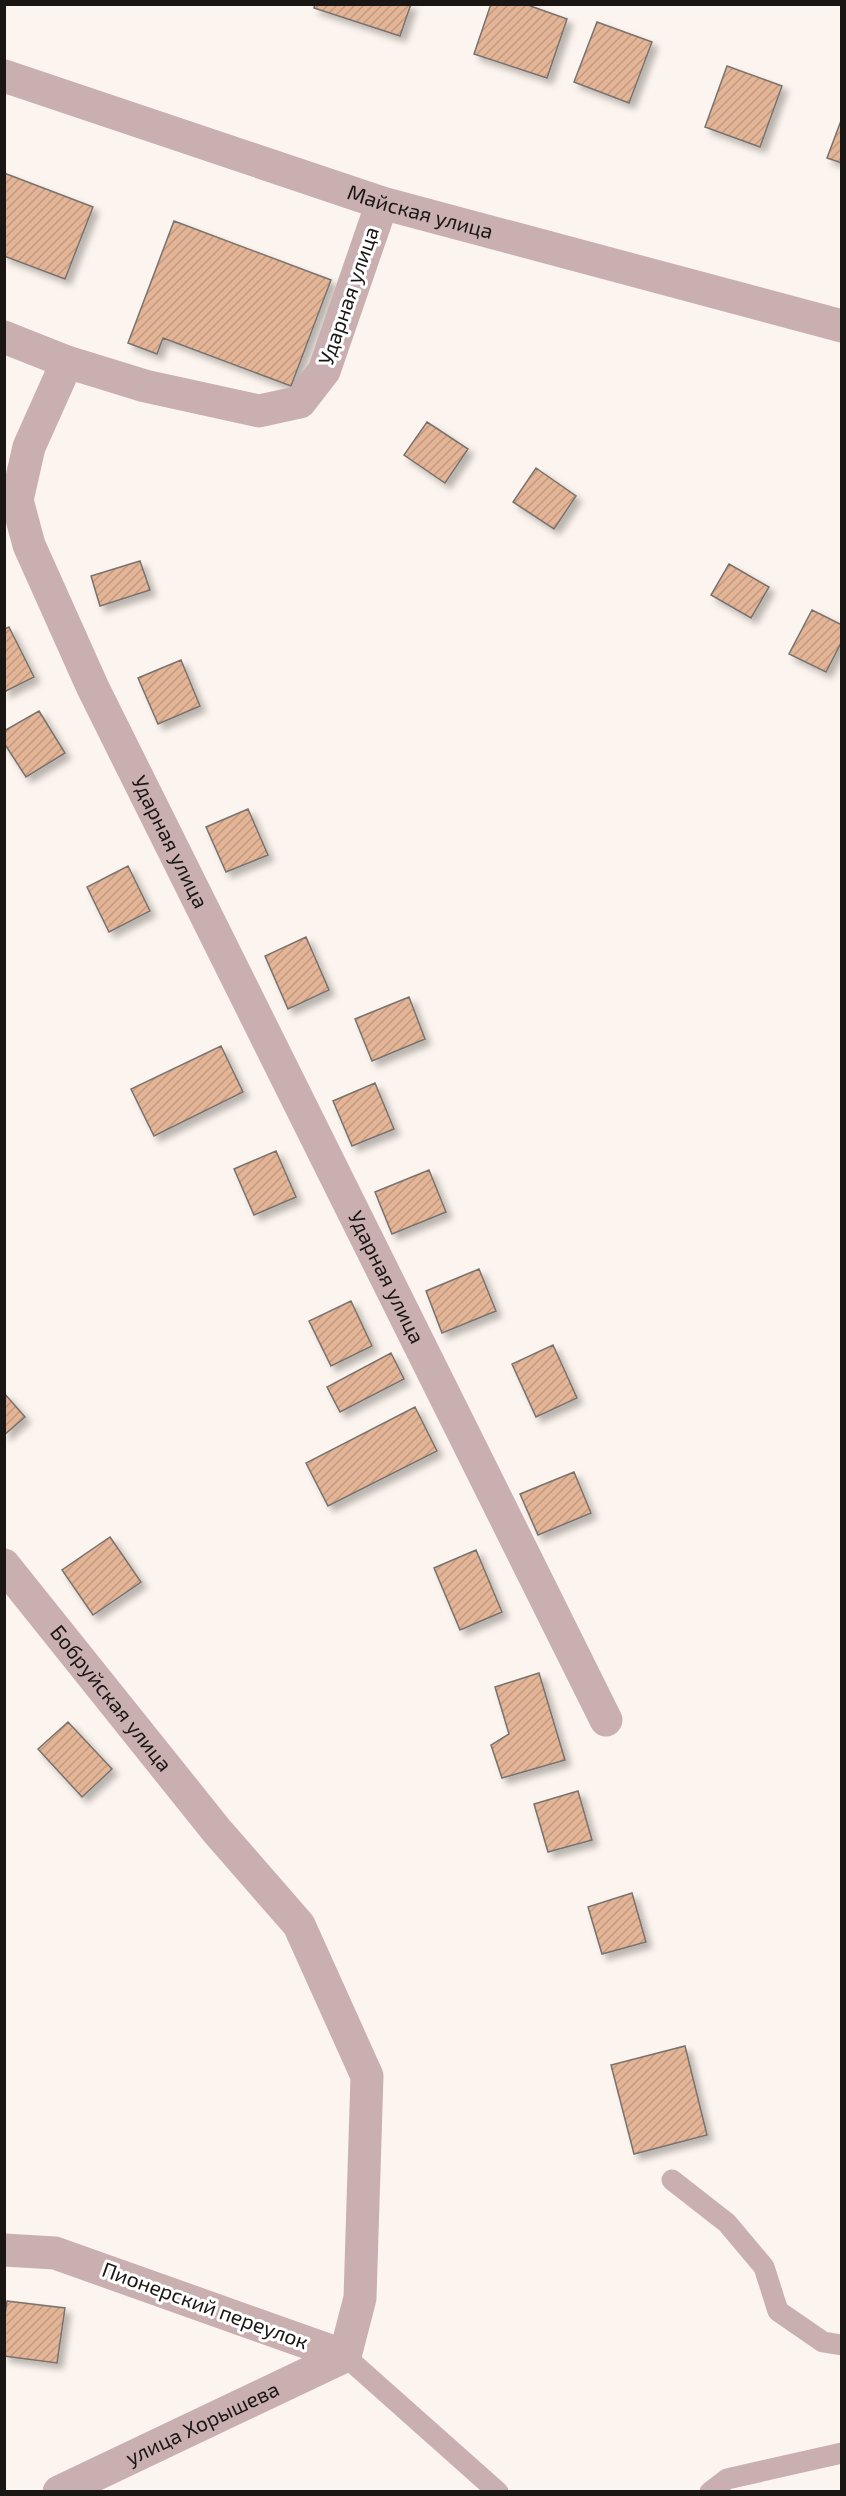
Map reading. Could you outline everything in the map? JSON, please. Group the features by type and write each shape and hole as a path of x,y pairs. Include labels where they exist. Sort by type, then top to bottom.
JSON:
{"street":[{"name":"Майская улица","path":"4,76 382,203 842,326"},
{"name":"Ударная улица","path":"382,203 324,371 300,402 259,411 145,386 67,362 29,447 17,500 28,545 93,688 606,1720"},
{"path":"4,337 67,362"},
{"name":"Бобруйская улица","path":"4,1565 217,1831 299,1924 366,2076 360,2298 345,2356"},
{"name":"Пионерский переулок","path":"4,2250 55,2253 345,2356"},
{"name":"улица Хорышева","path":"60,2492 345,2356"}],"lane":[{"path":"672,2180 727,2223 764,2267 778,2311 823,2342 842,2344"},
{"path":"345,2356 498,2492"},
{"path":"710,2492 727,2479 842,2453"}],"building":[{"path":"315,4 411,4 400,36 314,8"},
{"path":"491,4 525,4 567,19 547,78 474,54"},
{"path":"597,22 652,42 629,103 574,82"},
{"path":"727,66 782,86 760,147 705,127"},
{"path":"842,118 842,163 827,158"},
{"path":"4,173 93,207 65,279 4,256"},
{"path":"174,221 331,280 291,386 163,338 157,354 128,343"},
{"path":"427,422 468,449 445,483 404,455"},
{"path":"536,468 576,496 554,529 513,502"},
{"path":"140,561 150,590 100,606 91,576"},
{"path":"729,564 769,587 751,618 711,595"},
{"path":"812,610 842,625 842,641 826,672 789,654"},
{"path":"9,627 34,677 4,692 4,629"},
{"path":"181,660 200,706 158,724 138,678"},
{"path":"39,711 65,753 26,777 4,743 4,731"},
{"path":"248,809 268,855 226,872 206,827"},
{"path":"128,866 150,911 109,932 87,887"},
{"path":"306,937 329,990 288,1009 265,956"},
{"path":"409,997 425,1039 372,1061 355,1019"},
{"path":"221,1046 243,1092 154,1136 131,1089"},
{"path":"375,1083 394,1129 352,1146 333,1101"},
{"path":"276,1151 296,1197 254,1215 234,1169"},
{"path":"429,1170 446,1212 392,1234 375,1192"},
{"path":"479,1269 496,1311 442,1333 426,1291"},
{"path":"351,1301 372,1346 331,1366 309,1321"},
{"path":"553,1345 577,1398 536,1417 512,1364"},
{"path":"391,1353 404,1379 340,1412 327,1387"},
{"path":"4,1393 25,1417 4,1435"},
{"path":"415,1407 437,1451 328,1506 306,1463"},
{"path":"574,1472 591,1513 538,1535 520,1494"},
{"path":"110,1537 141,1582 93,1615 62,1570"},
{"path":"476,1550 502,1612 460,1630 434,1568"},
{"path":"539,1673 565,1760 502,1778 491,1745 509,1734 495,1687"},
{"path":"68,1722 112,1769 82,1797 38,1749"},
{"path":"578,1791 592,1840 548,1852 534,1804"},
{"path":"632,1893 646,1942 602,1954 588,1907"},
{"path":"685,2046 707,2135 634,2154 611,2065"},
{"path":"7,2301 65,2308 57,2363 4,2356 4,2322"}]}
